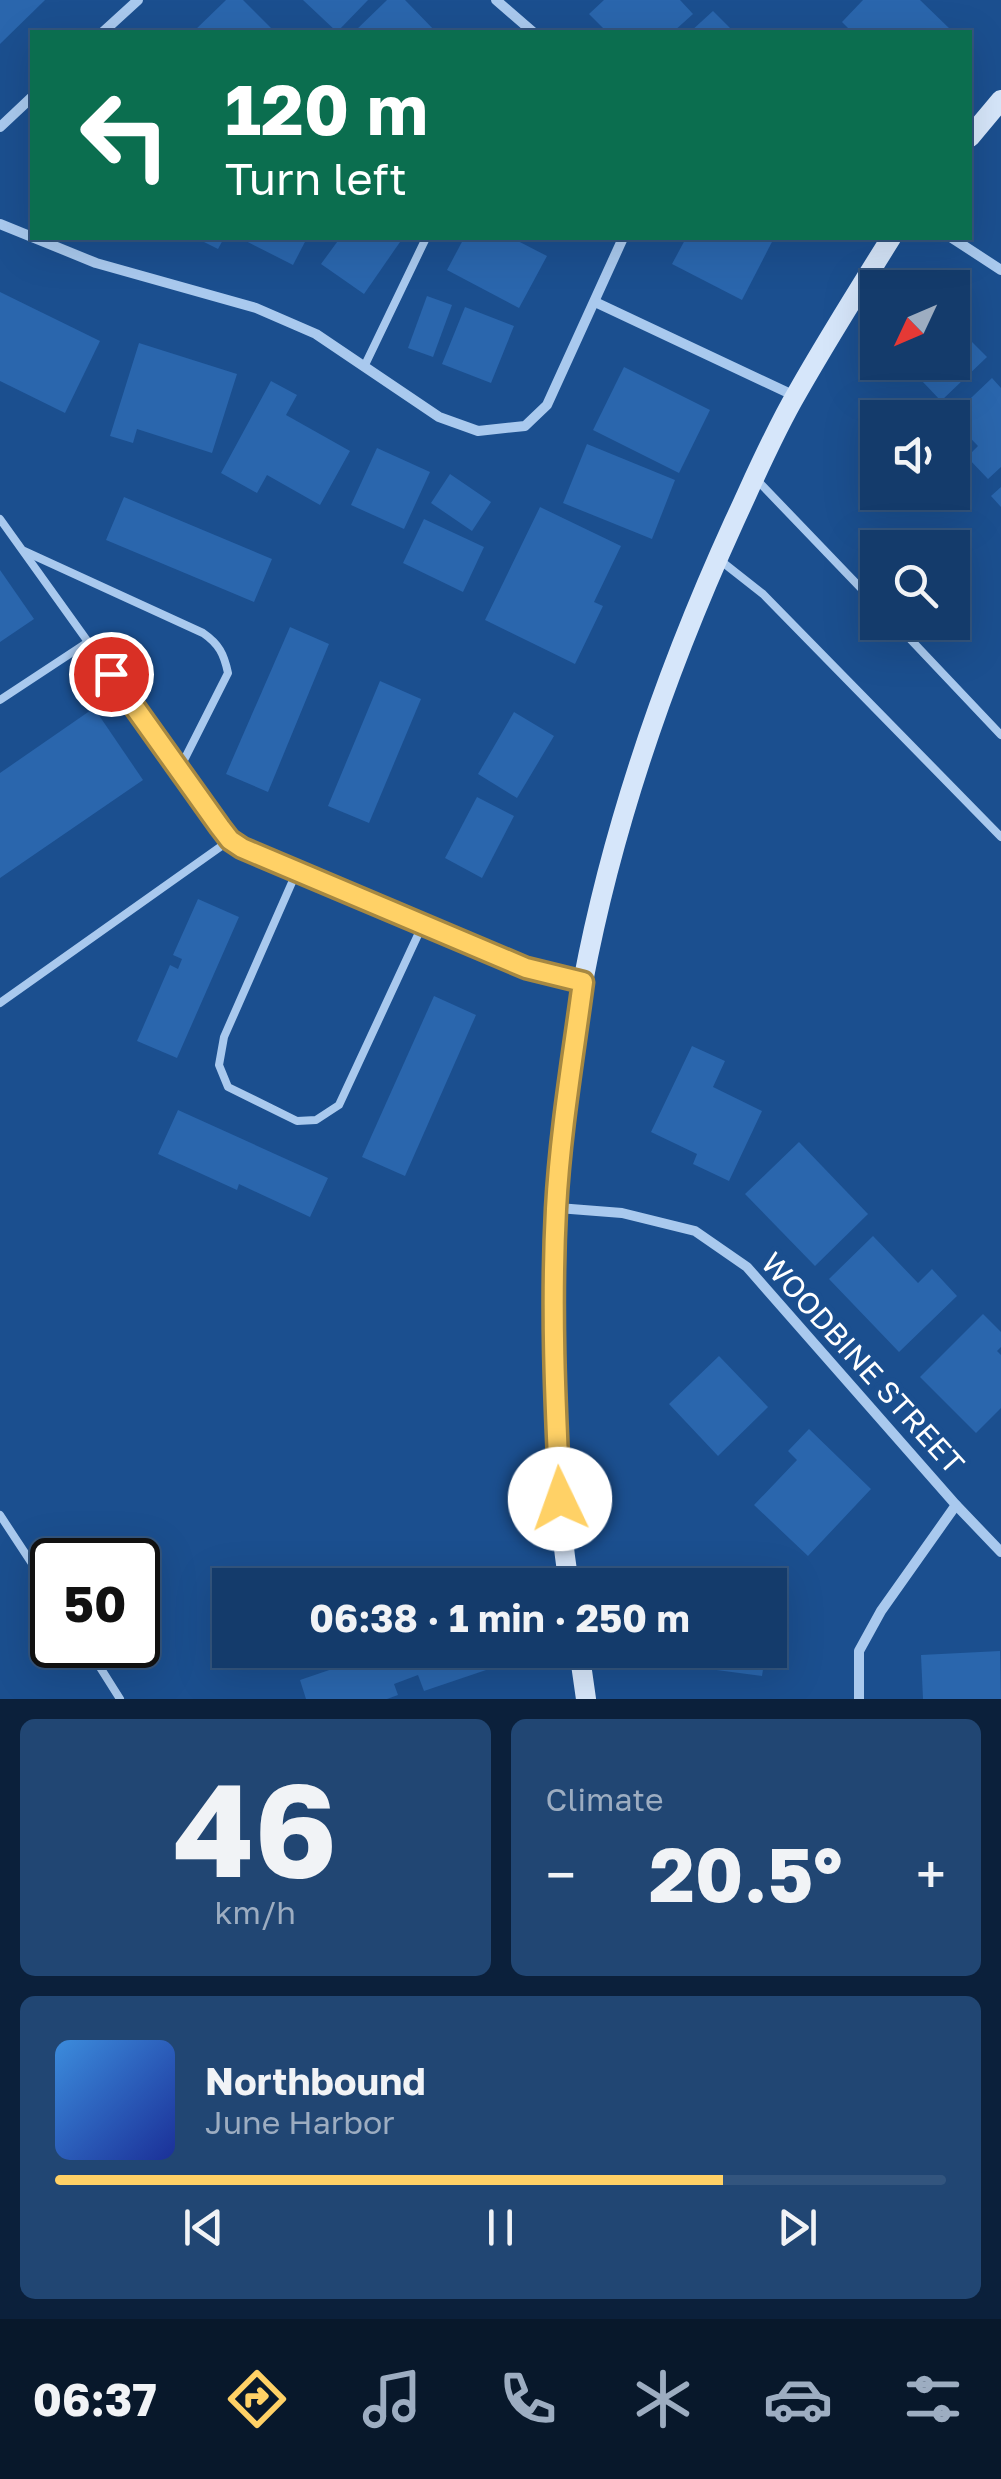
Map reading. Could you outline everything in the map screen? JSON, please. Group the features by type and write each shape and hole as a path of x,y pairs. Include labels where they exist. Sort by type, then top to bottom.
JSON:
{"main road":[{"path":"972,135 1001,100"},
{"path":"566,1568 552,1360 556,1208 583,982 613,850 671,670 754,478 795,396 890,240"},
{"path":"582,1668 586,1699"}],"street":[{"path":"105,30 138,0"},
{"path":"496,0 531,30"},
{"path":"0,127 30,99"},
{"path":"0,224 30,236"},
{"path":"39,240 96,263 256,308 316,334 440,416 478,431 526,426 547,405 622,240"},
{"path":"955,240 1001,270"},
{"path":"595,302 795,396"},
{"name":"WOODBINE STREET","path":"556,1208 622,1213 696,1231 746,1267 1001,1552"},
{"path":"859,1699 859,1651 881,1611 956,1506"}],"lane":[{"path":"364,367 425,240"},
{"path":"754,478 860,587"},
{"path":"0,519 230,840 526,968 583,982"},
{"path":"23,550 217,642 228,673 179,770"},
{"path":"718,558 764,594 1001,837"},
{"path":"911,640 1001,735"},
{"path":"0,700 88,642"},
{"path":"0,1003 230,840"},
{"path":"297,871 224,1037 218,1065 228,1086 297,1120 316,1120 339,1105 423,924"},
{"path":"0,1515 30,1561"},
{"path":"100,1668 120,1699"}],"building":[{"path":"0,0 45,0 0,44"},
{"path":"226,0 243,0 273,30 195,30"},
{"path":"303,0 368,0 339,30"},
{"path":"387,0 405,0 434,30 356,30"},
{"path":"604,0 680,0 693,14 675,30 605,30 589,14"},
{"path":"863,0 920,0 951,30 850,30 842,22"},
{"path":"713,11 732,30 692,30"},
{"path":"200,240 223,240 218,249"},
{"path":"244,240 306,240 293,265"},
{"path":"339,240 400,242 364,294 321,264"},
{"path":"463,240 516,240 547,256 519,308 447,270"},
{"path":"685,240 773,240 742,300 672,264"},
{"path":"0,292 100,341 65,413 0,381"},
{"path":"427,296 452,305 433,357 408,348"},
{"path":"465,307 514,326 491,383 442,364"},
{"path":"970,340 987,357 970,373"},
{"path":"139,343 237,374 212,453 137,429 133,443 110,436"},
{"path":"624,367 710,410 679,473 593,430"},
{"path":"992,378 1001,388 1001,467 988,479 970,460 970,454 978,446 970,438 969,400"},
{"path":"921,380 963,380 942,400"},
{"path":"271,381 297,395 286,415 350,451 320,505 267,475 257,493 221,473"},
{"path":"587,444 675,480 652,539 563,503"},
{"path":"377,448 430,472 404,529 351,505"},
{"path":"450,474 491,502 472,531 431,503"},
{"path":"1001,487 1001,507 991,496"},
{"path":"124,497 272,559 254,602 106,540"},
{"path":"540,507 621,546 594,602 603,606 575,664 485,620"},
{"path":"424,519 484,547 463,592 403,563"},
{"path":"0,570 34,619 0,642"},
{"path":"290,627 329,644 268,792 226,774"},
{"path":"380,681 421,699 369,823 328,806"},
{"path":"94,708 143,780 0,878 0,773"},
{"path":"514,712 554,736 517,798 478,774"},
{"path":"477,797 514,816 482,878 445,858"},
{"path":"198,899 239,917 177,1058 137,1041 170,965 178,969 182,959 173,955"},
{"path":"434,996 476,1015 405,1176 362,1157"},
{"path":"692,1046 725,1061 713,1087 762,1111 729,1181 693,1164 697,1154 651,1132"},
{"path":"178,1110 328,1178 310,1217 239,1184 237,1190 158,1154"},
{"path":"799,1142 868,1214 815,1266 745,1194"},
{"path":"873,1236 918,1283 932,1269 957,1296 899,1352 829,1279"},
{"path":"983,1314 1001,1332 1001,1347 997,1351 1001,1355 1001,1408 976,1433 920,1377"},
{"path":"719,1356 768,1407 718,1456 669,1404"},
{"path":"809,1429 871,1489 808,1556 754,1505 797,1460 788,1451"},
{"path":"1000,1651 1001,1699 923,1699 921,1655"},
{"path":"335,1668 492,1668 424,1691 418,1675 394,1684 398,1695 387,1699 306,1699 300,1680"},
{"path":"709,1668 763,1668 762,1676"}],"route":[{"path":"111,674 220,827 242,848 526,968 583,982 556,1208 552,1360 560,1499"}]}
